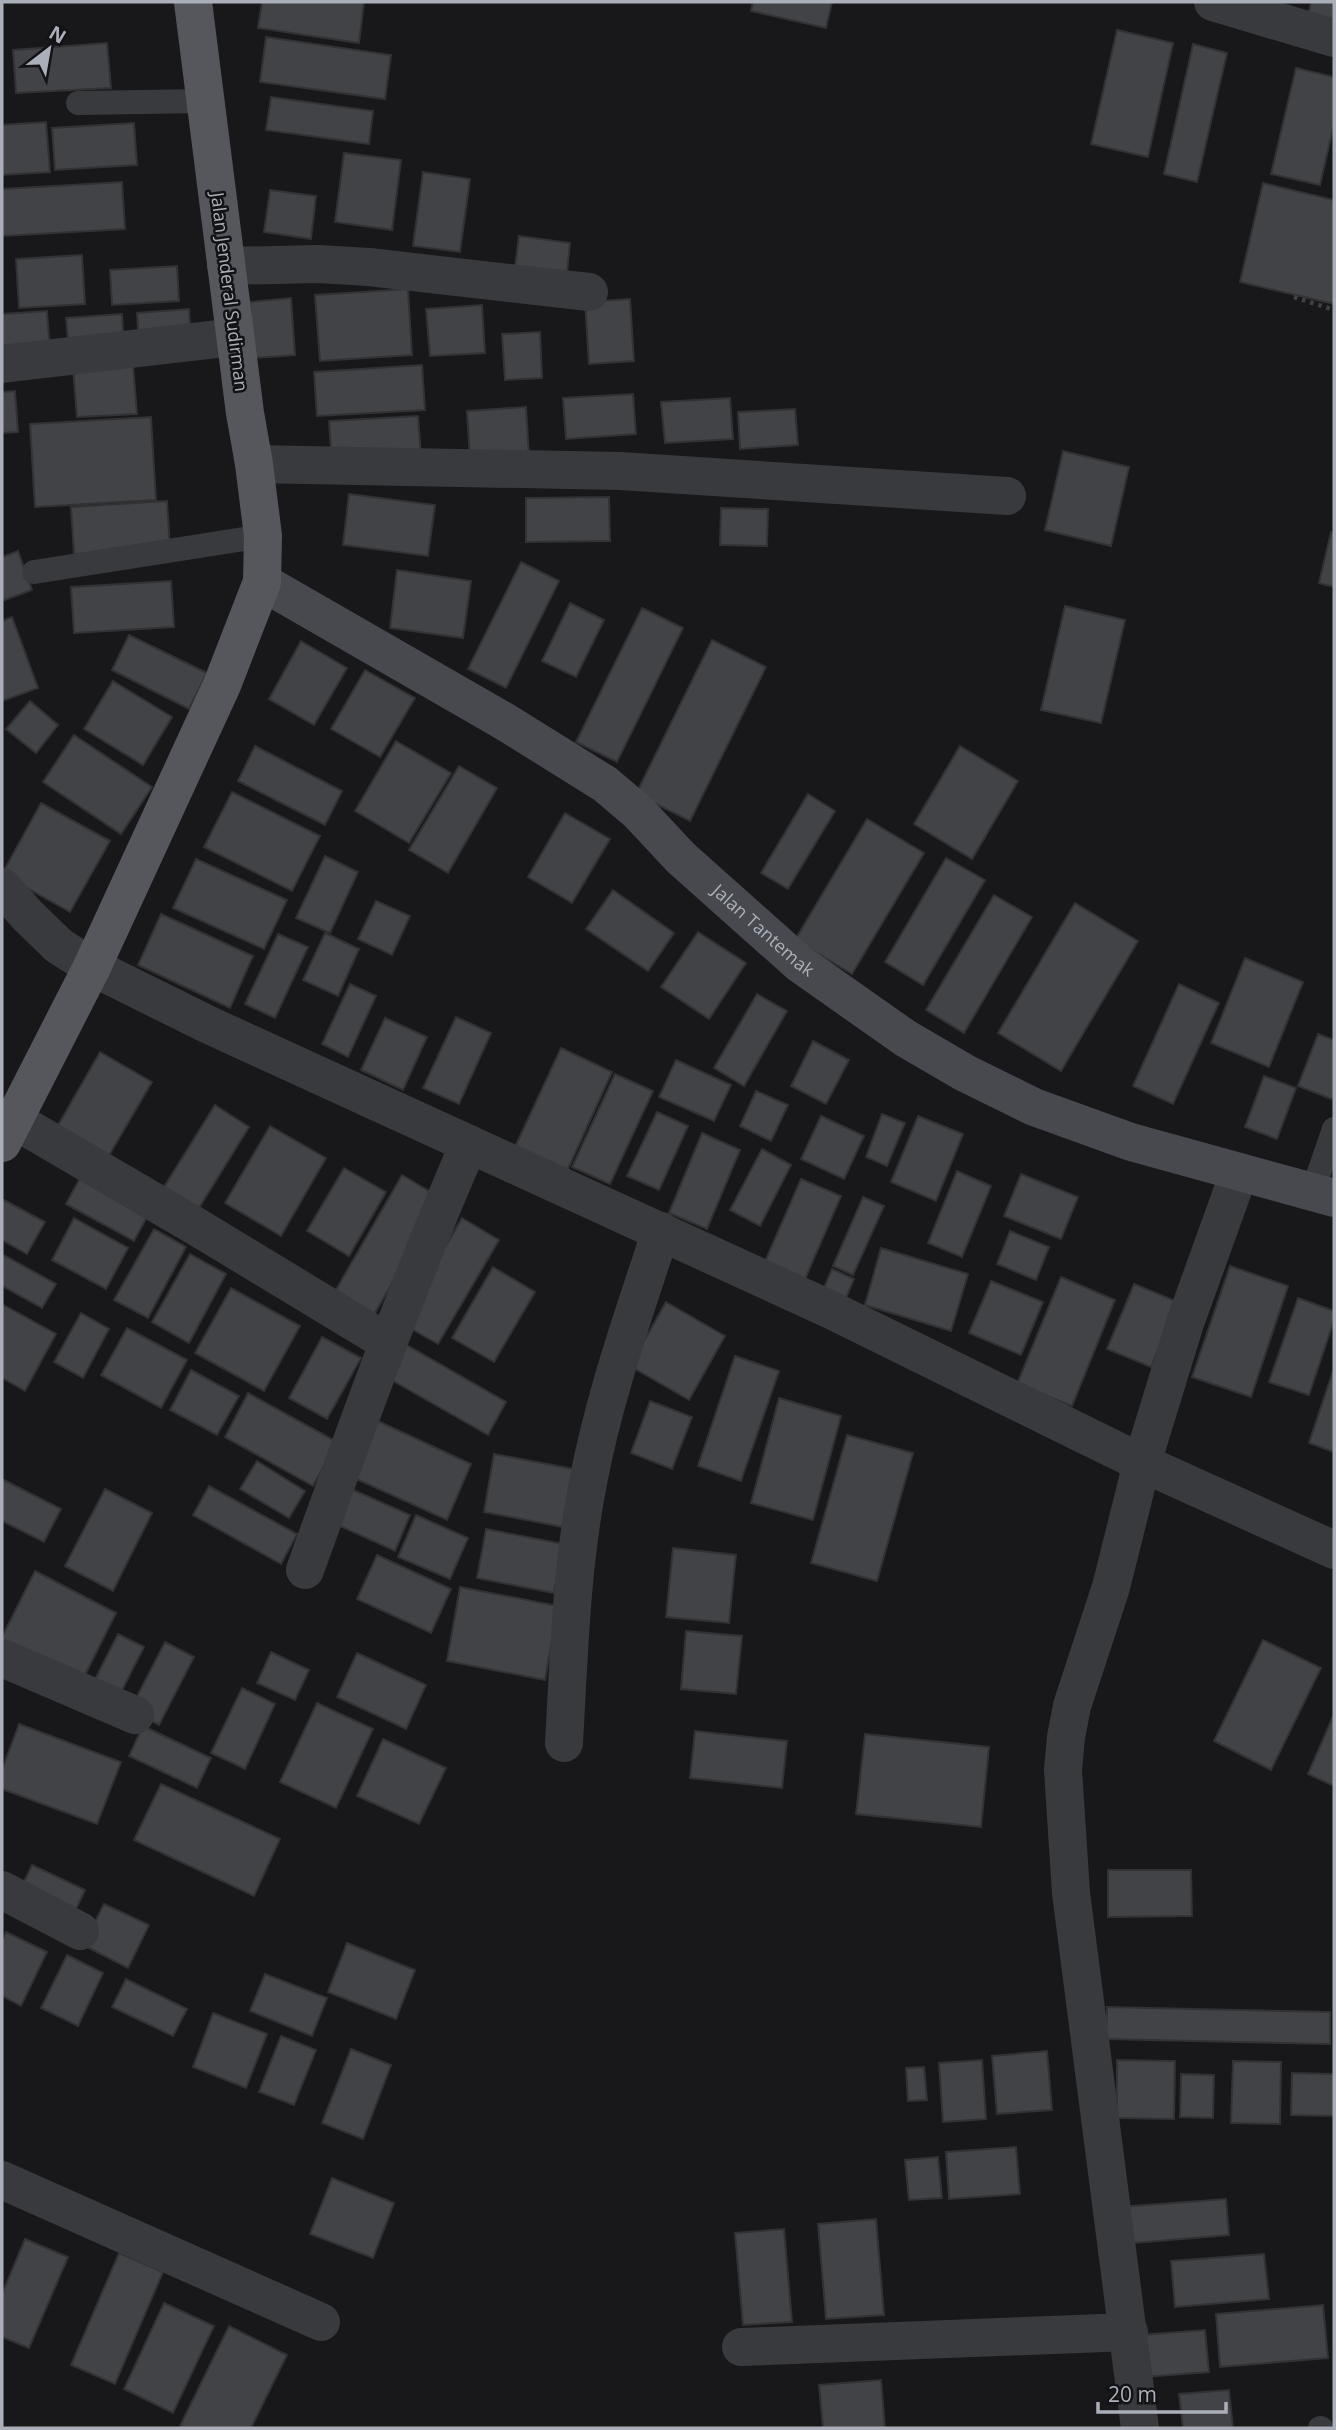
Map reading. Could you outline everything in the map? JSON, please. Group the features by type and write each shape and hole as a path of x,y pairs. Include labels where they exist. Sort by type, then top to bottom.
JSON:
{"main road":[{"name":"Jalan Jenderal Sudirman","path":"8,1132 92,967 222,685 262,582 263,536 193,2"}],"street":[{"path":"1213,2 1334,38"},
{"path":"226,266 318,264 369,267 589,292"},
{"path":"2,364 235,337"},
{"path":"254,464 620,471 1007,496"},
{"name":"Jalan Tantemak","path":"262,582 502,720 605,784 638,812 681,858 800,964 905,1038 965,1073 1034,1107 1132,1142 1323,1196"},
{"path":"3,893 59,946 92,967 209,1026 829,1309 1142,1464 1334,1550"},
{"path":"8,1132 197,1227 387,1342"},
{"path":"305,1570 387,1342 469,1143"},
{"path":"1140,2428 1071,1894 1063,1770 1072,1706 1108,1599 1142,1464 1185,1323 1239,1173"},
{"path":"565,1742 574,1582 587,1487 616,1368 661,1231"},
{"path":"2,1658 135,1716"},
{"path":"2,1890 80,1931"},
{"path":"2,2180 321,2322"},
{"path":"741,2347 1129,2332"}],"lane":[{"path":"78,103 205,102"},
{"path":"34,572 263,536"},
{"path":"1323,1196 1334,1129"}],"path":[{"path":"1294,297 1334,310"}],"building":[{"path":"262,2 364,2 359,43 258,28"},
{"path":"753,2 832,2 826,28 751,11"},
{"path":"1311,2 1334,2 1334,21 1308,15"},
{"path":"1117,30 1173,43 1148,157 1091,144"},
{"path":"266,37 391,55 385,99 260,82"},
{"path":"107,43 111,88 16,93 13,50"},
{"path":"1193,44 1227,53 1197,182 1164,174"},
{"path":"1296,68 1334,77 1334,124 1320,185 1271,174"},
{"path":"271,97 373,111 369,144 266,130"},
{"path":"46,122 50,172 2,175 2,125"},
{"path":"134,123 137,165 55,170 52,128"},
{"path":"344,153 401,160 392,230 335,222"},
{"path":"423,172 470,179 460,252 413,246"},
{"path":"122,182 125,229 2,236 2,189"},
{"path":"1263,183 1334,200 1334,304 1240,282"},
{"path":"270,190 316,196 311,239 264,232"},
{"path":"519,236 570,243 566,282 514,275"},
{"path":"82,255 85,304 19,308 16,259"},
{"path":"177,266 179,301 112,305 110,270"},
{"path":"408,289 412,355 320,361 315,295"},
{"path":"291,298 295,355 253,358 250,302"},
{"path":"630,299 634,361 589,364 585,302"},
{"path":"482,305 485,353 430,356 426,309"},
{"path":"189,309 191,342 139,345 137,313"},
{"path":"47,311 50,353 2,357 2,314"},
{"path":"122,314 124,346 69,350 66,318"},
{"path":"540,332 542,378 505,380 502,334"},
{"path":"133,364 137,414 77,417 73,368"},
{"path":"422,365 425,410 317,416 314,372"},
{"path":"15,391 18,432 2,433 2,392"},
{"path":"633,394 636,434 566,439 563,398"},
{"path":"730,398 733,439 665,443 661,402"},
{"path":"526,407 529,456 470,459 467,411"},
{"path":"795,409 798,445 740,449 738,412"},
{"path":"418,416 421,456 332,462 329,421"},
{"path":"151,417 156,500 35,507 30,424"},
{"path":"1063,451 1129,467 1111,546 1045,530"},
{"path":"349,494 435,505 428,556 343,545"},
{"path":"609,497 610,541 526,542 526,498"},
{"path":"167,501 170,549 74,554 71,507"},
{"path":"721,508 768,509 767,546 720,545"},
{"path":"1331,532 1334,533 1334,587 1319,583"},
{"path":"18,551 32,590 2,601 2,557"},
{"path":"521,562 559,581 506,688 468,669"},
{"path":"397,570 471,581 463,638 390,628"},
{"path":"171,581 174,627 74,633 71,587"},
{"path":"570,603 604,620 576,677 542,661"},
{"path":"1065,606 1125,620 1101,723 1041,710"},
{"path":"642,608 683,628 617,762 576,742"},
{"path":"12,617 38,688 2,701 2,621"},
{"path":"129,635 207,673 189,709 112,670"},
{"path":"712,640 766,667 690,821 636,794"},
{"path":"301,641 347,668 314,725 269,699"},
{"path":"365,670 415,698 380,757 331,729"},
{"path":"113,681 172,717 143,765 84,729"},
{"path":"30,701 58,725 36,753 6,729"},
{"path":"74,735 152,787 121,834 43,782"},
{"path":"396,741 451,773 409,843 355,811"},
{"path":"255,746 342,791 325,825 238,781"},
{"path":"960,746 1018,781 972,859 914,824"},
{"path":"459,766 497,788 448,873 409,850"},
{"path":"232,792 320,836 292,891 204,847"},
{"path":"808,794 835,811 788,889 761,873"},
{"path":"41,803 110,841 70,912 2,874"},
{"path":"565,813 610,839 572,903 528,877"},
{"path":"867,819 924,853 852,974 795,940"},
{"path":"325,856 358,872 330,933 296,918"},
{"path":"946,858 985,880 923,985 885,962"},
{"path":"196,859 287,900 264,949 173,908"},
{"path":"613,890 674,933 648,971 586,929"},
{"path":"994,895 1032,917 964,1033 926,1010"},
{"path":"376,901 410,916 392,955 358,939"},
{"path":"1075,903 1138,941 1061,1071 998,1033"},
{"path":"161,914 253,956 230,1008 138,965"},
{"path":"698,932 746,963 709,1019 661,987"},
{"path":"325,933 359,949 338,996 303,980"},
{"path":"278,934 308,947 275,1018 245,1004"},
{"path":"1245,958 1303,982 1269,1067 1211,1043"},
{"path":"350,984 376,996 348,1057 322,1044"},
{"path":"1179,984 1219,1003 1173,1104 1133,1086"},
{"path":"757,994 787,1011 744,1086 714,1068"},
{"path":"456,1017 491,1033 459,1104 423,1088"},
{"path":"385,1018 427,1037 403,1090 361,1070"},
{"path":"1318,1034 1334,1040 1334,1100 1298,1086"},
{"path":"813,1041 849,1060 826,1104 791,1086"},
{"path":"561,1048 612,1072 567,1171 515,1147"},
{"path":"100,1052 152,1082 104,1164 53,1134"},
{"path":"676,1060 731,1085 714,1121 659,1097"},
{"path":"615,1074 653,1091 610,1184 572,1167"},
{"path":"1264,1076 1296,1088 1277,1139 1245,1127"},
{"path":"756,1091 788,1105 771,1141 740,1126"},
{"path":"215,1105 249,1127 191,1221 156,1200"},
{"path":"657,1112 688,1126 659,1190 627,1176"},
{"path":"882,1114 905,1123 887,1166 866,1157"},
{"path":"821,1116 864,1136 844,1179 801,1159"},
{"path":"918,1116 963,1134 936,1201 891,1182"},
{"path":"270,1126 326,1158 281,1236 225,1203"},
{"path":"702,1133 740,1150 707,1229 669,1213"},
{"path":"762,1149 791,1165 760,1226 730,1210"},
{"path":"344,1168 386,1192 349,1256 307,1231"},
{"path":"957,1171 991,1186 962,1257 928,1243"},
{"path":"1021,1174 1078,1197 1061,1239 1004,1216"},
{"path":"402,1175 441,1198 368,1325 329,1302"},
{"path":"80,1178 148,1215 134,1241 66,1204"},
{"path":"801,1179 841,1196 799,1293 759,1275"},
{"path":"863,1197 884,1206 853,1275 833,1266"},
{"path":"2,1199 45,1222 27,1254 2,1240"},
{"path":"74,1218 128,1248 106,1289 52,1260"},
{"path":"462,1218 499,1240 438,1344 401,1323"},
{"path":"154,1229 186,1247 148,1318 114,1300"},
{"path":"1010,1231 1049,1247 1036,1280 997,1264"},
{"path":"881,1248 968,1274 951,1331 865,1305"},
{"path":"2,1254 56,1284 42,1308 2,1286"},
{"path":"190,1254 226,1274 189,1343 152,1322"},
{"path":"1230,1266 1288,1286 1251,1397 1192,1377"},
{"path":"493,1267 535,1292 494,1362 452,1338"},
{"path":"832,1269 854,1279 842,1307 820,1297"},
{"path":"1061,1277 1115,1300 1072,1406 1017,1384"},
{"path":"991,1281 1043,1302 1021,1355 969,1333"},
{"path":"1134,1284 1178,1302 1151,1367 1107,1349"},
{"path":"231,1288 300,1326 264,1391 195,1353"},
{"path":"1298,1298 1334,1311 1334,1320 1309,1395 1269,1382"},
{"path":"666,1302 725,1336 689,1400 630,1366"},
{"path":"2,1304 56,1334 25,1391 2,1378"},
{"path":"81,1313 109,1329 83,1378 54,1362"},
{"path":"127,1328 187,1360 161,1408 101,1375"},
{"path":"322,1337 361,1358 327,1419 289,1398"},
{"path":"398,1340 506,1402 488,1435 379,1373"},
{"path":"735,1356 779,1371 741,1481 698,1466"},
{"path":"1334,1368 1334,1452 1309,1443"},
{"path":"191,1370 239,1396 217,1435 170,1410"},
{"path":"248,1393 337,1442 313,1486 225,1437"},
{"path":"779,1398 841,1416 813,1520 751,1503"},
{"path":"650,1401 692,1417 672,1469 631,1453"},
{"path":"378,1421 471,1464 447,1520 352,1477"},
{"path":"847,1435 913,1453 877,1581 811,1563"},
{"path":"494,1454 574,1469 563,1527 484,1512"},
{"path":"257,1461 305,1491 289,1518 240,1489"},
{"path":"2,1479 61,1509 44,1542 2,1521"},
{"path":"342,1485 410,1515 395,1551 327,1520"},
{"path":"209,1486 297,1534 281,1564 193,1515"},
{"path":"105,1489 152,1513 113,1591 65,1566"},
{"path":"416,1515 468,1538 450,1579 398,1557"},
{"path":"486,1529 563,1544 554,1593 477,1578"},
{"path":"673,1548 736,1555 729,1623 666,1617"},
{"path":"377,1555 451,1589 431,1633 357,1599"},
{"path":"35,1571 116,1613 80,1685 2,1645 2,1637"},
{"path":"460,1587 558,1606 545,1680 447,1661"},
{"path":"686,1631 742,1636 736,1694 681,1689"},
{"path":"118,1634 144,1647 114,1706 88,1693"},
{"path":"1263,1640 1321,1668 1271,1770 1214,1741"},
{"path":"165,1642 194,1657 159,1725 130,1710"},
{"path":"271,1652 309,1670 295,1700 257,1683"},
{"path":"357,1653 426,1685 406,1729 337,1697"},
{"path":"242,1688 275,1704 245,1769 211,1753"},
{"path":"317,1703 373,1729 336,1808 280,1782"},
{"path":"1334,1714 1334,1786 1308,1774"},
{"path":"19,1724 121,1762 97,1824 2,1789 2,1770"},
{"path":"143,1726 211,1758 197,1788 129,1756"},
{"path":"695,1731 787,1741 782,1788 690,1778"},
{"path":"865,1734 989,1747 981,1827 856,1814"},
{"path":"383,1739 446,1768 419,1824 357,1796"},
{"path":"161,1784 280,1839 254,1896 134,1840"},
{"path":"32,1865 85,1890 71,1920 18,1894"},
{"path":"1108,1870 1191,1870 1192,1916 1108,1917"},
{"path":"104,1904 149,1925 128,1968 83,1945"},
{"path":"6,1932 47,1952 21,2006 2,1996 2,1941"},
{"path":"347,1943 415,1970 396,2019 328,1992"},
{"path":"67,1955 103,1973 78,2026 41,2008"},
{"path":"265,1974 327,1998 312,2036 250,2011"},
{"path":"126,1979 187,2009 173,2036 112,2007"},
{"path":"1107,2007 1330,2012 1330,2044 1106,2039"},
{"path":"213,2013 267,2034 246,2088 193,2067"},
{"path":"281,2036 316,2050 294,2105 259,2092"},
{"path":"351,2049 391,2065 363,2139 322,2123"},
{"path":"1047,2051 1052,2110 997,2114 992,2056"},
{"path":"982,2060 986,2119 943,2122 939,2063"},
{"path":"1117,2060 1175,2061 1174,2119 1117,2118"},
{"path":"1233,2061 1281,2062 1280,2124 1231,2123"},
{"path":"924,2067 927,2100 908,2101 906,2068"},
{"path":"1292,2073 1334,2074 1334,2116 1291,2115"},
{"path":"1181,2074 1214,2075 1213,2118 1180,2117"},
{"path":"1016,2147 1020,2194 949,2199 946,2152"},
{"path":"938,2157 942,2198 909,2200 905,2160"},
{"path":"332,2178 394,2203 373,2258 310,2234"},
{"path":"1226,2199 1229,2235 1122,2244 1119,2207"},
{"path":"876,2219 884,2315 826,2319 818,2224"},
{"path":"784,2229 792,2322 743,2325 735,2233"},
{"path":"25,2239 68,2257 29,2348 2,2337 2,2294"},
{"path":"119,2253 163,2272 115,2384 71,2365"},
{"path":"1264,2254 1269,2299 1175,2307 1171,2261"},
{"path":"164,2303 214,2326 173,2413 124,2389"},
{"path":"1323,2305 1328,2358 1220,2367 1216,2314"},
{"path":"229,2326 287,2355 251,2428 179,2428"},
{"path":"1205,2330 1209,2372 1145,2377 1141,2335"},
{"path":"881,2380 885,2428 823,2428 819,2385"},
{"path":"1229,2390 1233,2428 1183,2428 1179,2394"}]}
